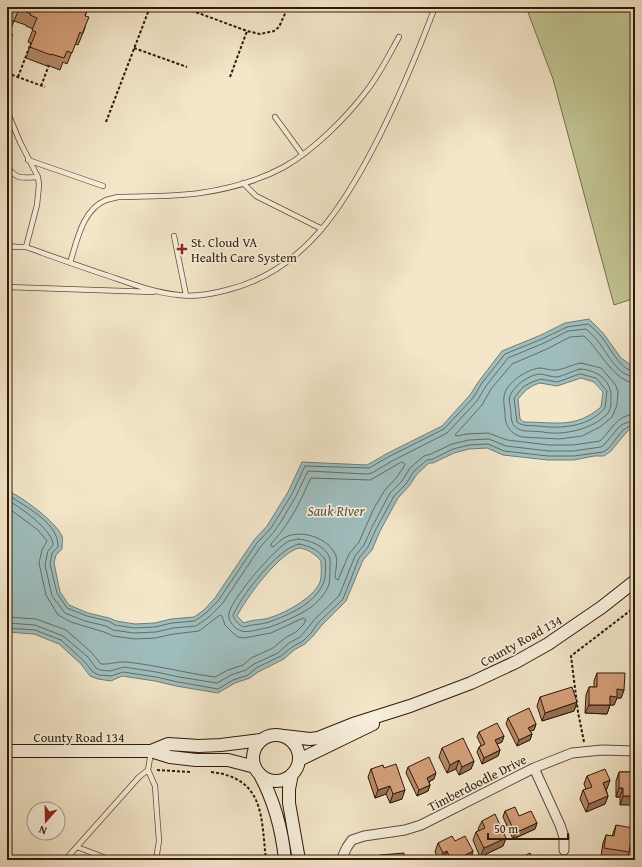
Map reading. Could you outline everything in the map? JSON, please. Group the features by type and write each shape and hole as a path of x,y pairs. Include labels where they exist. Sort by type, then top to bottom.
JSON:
{"street":[{"name":"County Road 134","path":"284,736 310,739 318,738 353,724 410,706 471,683 504,668 548,644 602,607 635,581"},
{"name":"County Road 134","path":"299,760 410,706"},
{"path":"257,770 273,781 285,779 292,774 298,766 299,760 297,748 294,743 284,736 272,735 261,740 254,750 253,762 257,770 267,787 282,839 285,860"},
{"name":"County Road 134","path":"151,751 168,744 206,746 261,740"},
{"name":"Timberdoodle Drive","path":"341,860 352,840 364,836 406,830 421,825 534,768 572,753 608,750 635,751"},
{"name":"County Road 134","path":"7,751 151,751 170,757 196,760 228,760 257,770"},
{"path":"534,768 560,825 564,837 564,850"},
{"path":"292,774 289,789 289,803 299,860"}],"lane":[{"path":"7,287 186,295 219,292 252,282 287,262 304,248 322,229 334,215 353,186 374,148 408,76 435,7"},
{"path":"70,263 86,219 94,207 106,200 118,197 199,194 254,180 284,167 335,127 351,110 376,77 399,37"},
{"path":"7,111 28,160 38,177 40,185 26,247"},
{"path":"275,117 302,154"},
{"path":"28,160 103,186"},
{"path":"7,166 14,175 24,179 38,177"},
{"path":"243,183 256,196 322,229"},
{"path":"174,236 186,295"},
{"path":"7,246 18,248 26,247 139,287 161,293"},
{"path":"151,751 148,770 155,786 159,841 156,860"},
{"path":"65,860 139,777 148,770"},
{"path":"77,847 111,860"}],"path":[{"path":"106,122 150,7"},
{"path":"182,7 247,31 260,34 274,31 279,27 288,7"},
{"path":"230,77 247,31"},
{"path":"7,32 12,35 7,51"},
{"path":"18,77 30,43"},
{"path":"134,48 187,67"},
{"path":"41,86 49,66"},
{"path":"7,73 45,87"},
{"path":"586,751 578,712 571,656 635,607"},
{"path":"148,770 191,772"},
{"path":"205,772 229,775 247,786 254,793 261,816 266,860"}],"green space":[{"path":"526,7 635,7 635,298 614,305 553,79"}],"water":[{"name":"Sauk River","path":"589,319 603,333 621,358 635,368 635,429 629,430 611,451 604,456 594,456 574,460 548,460 503,455 487,448 469,449 454,453 433,463 429,463 417,474 398,498 380,531 372,550 363,560 346,601 305,644 294,650 284,659 258,672 250,678 235,683 218,693 122,676 111,681 98,679 90,676 81,664 59,644 34,634 7,632 7,490 38,510 53,523 62,536 62,549 56,555 54,563 60,592 69,605 88,613 116,621 135,624 155,623 171,619 194,617 204,610 215,598 254,540 267,526 288,492 302,462 367,465 442,426 470,395 502,351 541,335 565,323","holes":["581,378 594,382 603,392 601,407 592,414 582,419 565,423 524,422 520,419 518,399 526,390 540,383 557,386","299,548 311,552 321,561 321,580 316,588 304,600 280,614 265,619 244,623 237,616 255,588 282,558"]}],"building":[{"path":"7,7 65,7 71,9 72,7 88,7 85,16 89,17 82,34 80,32 72,53 67,51 64,58 30,47 36,32 32,30 37,18 19,9 14,21 11,20 8,26 11,27 7,38"},
{"path":"597,673 625,673 624,690 617,689 617,697 610,696 610,705 589,705 589,687 597,687"},
{"path":"572,687 577,702 545,713 540,697"},
{"path":"529,708 536,724 528,728 532,734 519,740 508,718"},
{"path":"497,723 504,736 495,740 500,750 484,758 479,747 485,744 479,732"},
{"path":"463,738 474,761 462,767 459,760 450,765 442,748"},
{"path":"429,757 436,773 427,778 430,785 419,790 408,767"},
{"path":"396,764 405,790 393,794 390,786 378,790 371,769 383,765 384,768"},
{"path":"605,769 610,780 603,783 608,796 589,804 583,790 592,787 587,776"},
{"path":"619,772 635,772 635,796 623,796 623,788 619,788"},
{"path":"515,807 519,816 531,811 537,823 515,833 505,811"},
{"path":"495,814 506,838 484,848 476,832 485,828 482,821"},
{"path":"616,825 633,828 629,852 604,848 606,835 614,836"},
{"path":"452,836 455,841 465,836 473,851 456,860 451,860 447,851 443,853 438,843"},
{"path":"404,853 404,860 380,860 380,855"},
{"path":"530,853 533,860 519,860 519,859"},
{"path":"105,856 115,860 103,860"}],"place":[{"name":"St. Cloud VA Health Care System","path":"182,249"}]}
